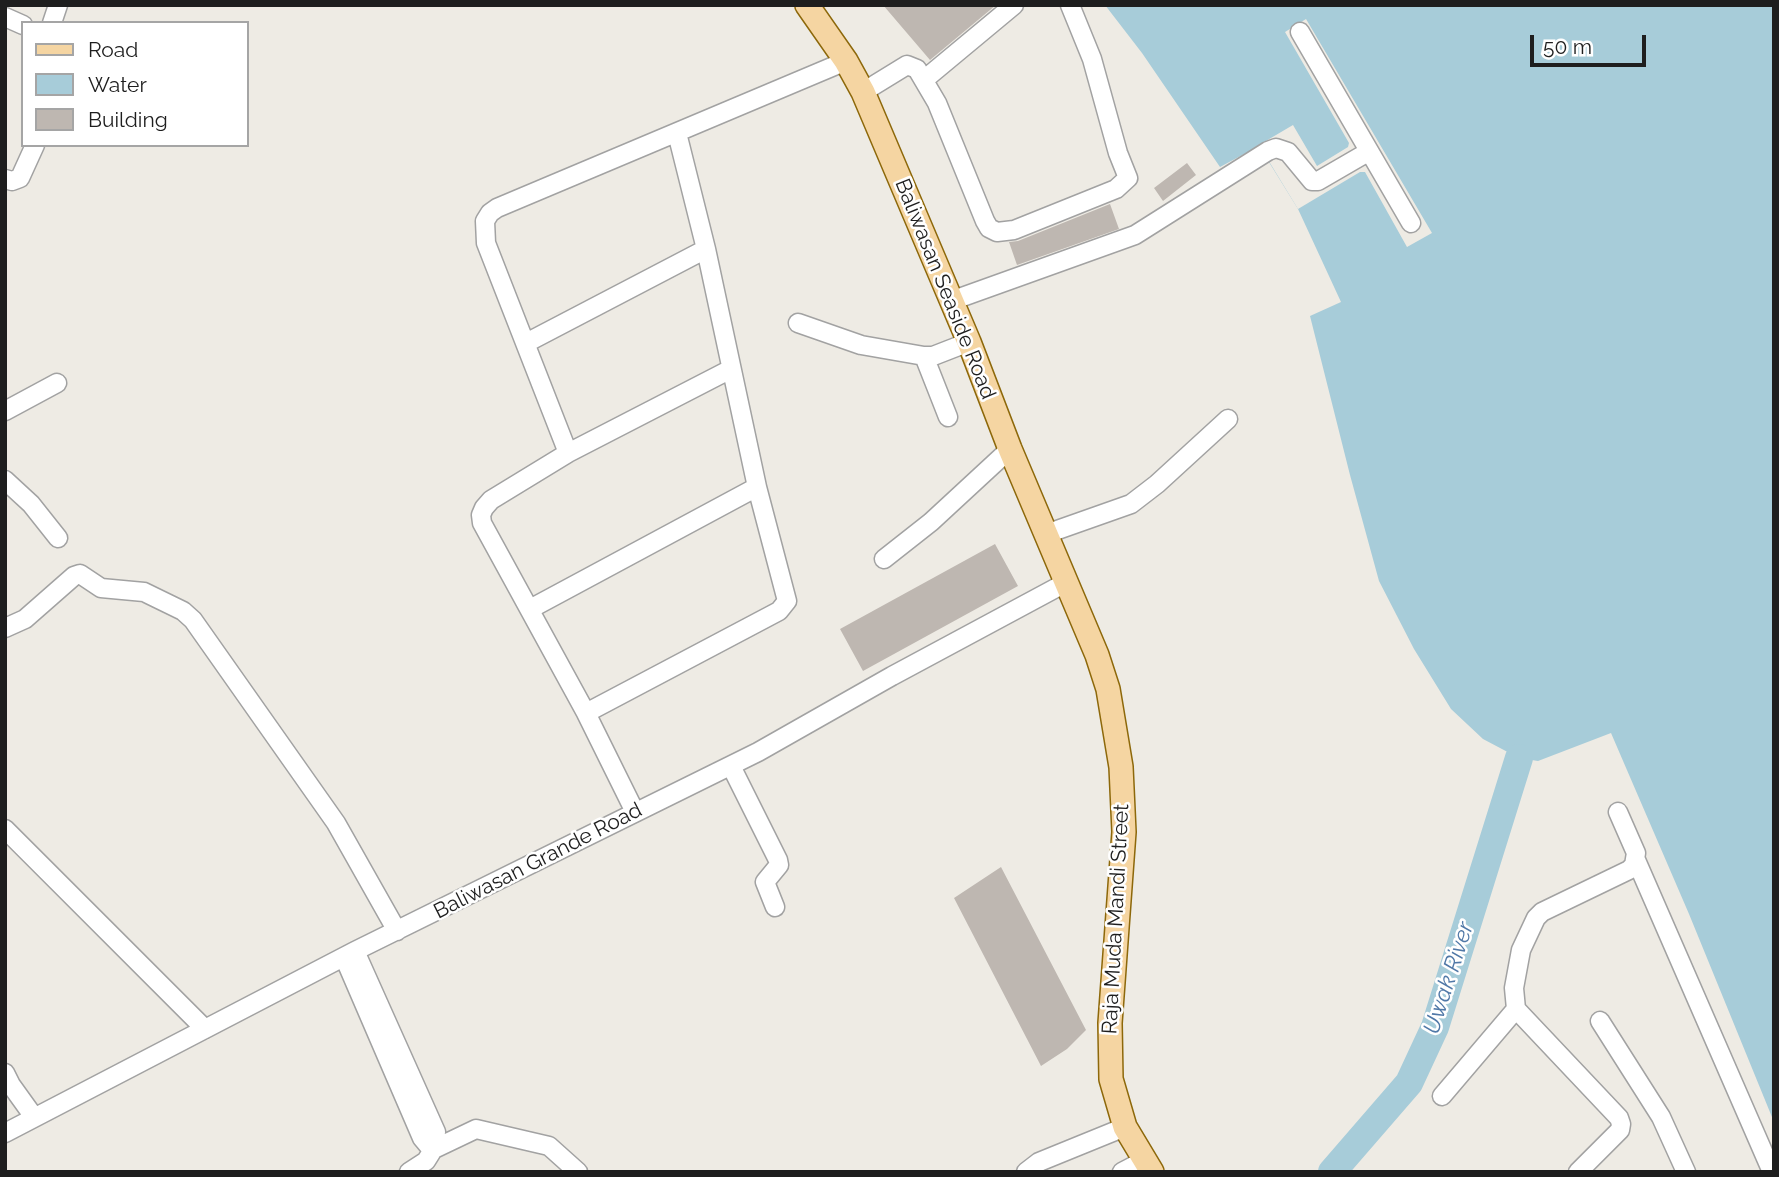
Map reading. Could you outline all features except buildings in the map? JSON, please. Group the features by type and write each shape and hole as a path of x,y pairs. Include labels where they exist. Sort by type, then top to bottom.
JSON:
{"main road":[{"name":"Baliwasan Seaside Road","path":"809,6 863,92 1067,582"},
{"name":"Raja Muda Mandi Street","path":"1067,582 1108,689 1121,767 1124,832 1109,1050 1111,1079 1125,1127 1148,1166"}],"street":[{"path":"925,79 1014,5"},
{"path":"863,92 908,65 917,69 937,103 989,228 1003,233 1014,230 1116,189 1128,178 1118,153 1092,59 1070,5"},
{"path":"5,17 21,24"},
{"path":"1300,32 1411,223"},
{"path":"568,453 486,243 485,220 489,213 846,61"},
{"path":"586,713 779,611 784,606 786,595 757,487 706,249 677,134"},
{"path":"5,179 12,181 20,178 34,147"},
{"path":"951,301 1136,235 1276,148 1289,152 1312,181 1318,181 1368,152"},
{"path":"526,343 706,249"},
{"path":"798,323 861,345 924,356 933,356 969,342"},
{"path":"924,356 948,417"},
{"path":"635,812 586,713 482,523 481,515 491,500 568,453 732,369"},
{"path":"5,411 57,383"},
{"path":"1046,534 1131,504 1228,419"},
{"path":"884,559 931,522 1010,449"},
{"path":"5,480 31,504 58,538"},
{"path":"530,609 757,487"},
{"path":"5,628 25,619 74,576 80,574 101,588 144,592 183,611 193,620 336,823 397,931"},
{"name":"Baliwasan Grande Road","path":"5,1133 349,954 731,766 1067,582"},
{"path":"731,766 778,860 779,865 765,881 775,907"},
{"path":"1618,812 1636,853 1636,860 1772,1172"},
{"path":"5,829 205,1029"},
{"path":"1578,1172 1620,1130 1621,1124 1619,1118 1516,1009 1514,988 1521,950 1536,918 1542,912 1629,870 1636,860"},
{"path":"349,954 423,1120 436,1132 426,1161 409,1172"},
{"path":"1442,1096 1516,1009"},
{"path":"1600,1021 1661,1117 1686,1172"},
{"path":"5,1073 11,1086 34,1117"},
{"path":"1026,1172 1039,1163 1125,1127"},
{"path":"432,1150 476,1129 548,1146 578,1172"},
{"path":"1122,1172 1148,1166"}],"water":[{"path":"1105,5 1774,5 1774,1122 1611,733 1538,761 1519,758 1483,739 1451,709 1414,649 1379,581 1310,316 1341,302 1298,209 1259,146 1220,167 1142,53"}],"pier":[{"path":"1306,19 1432,233 1407,247 1365,172 1360,172 1298,209 1259,145 1293,125 1317,166 1348,147 1349,143 1285,32"}],"waterway":[{"name":"Uwak River","path":"1332,1172 1409,1083 1435,1027 1519,758"}]}
